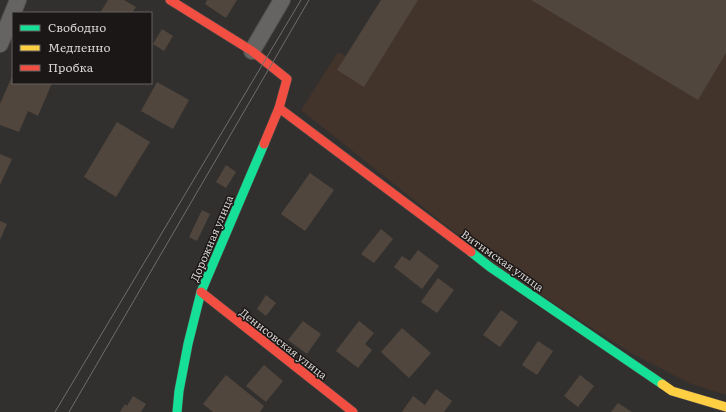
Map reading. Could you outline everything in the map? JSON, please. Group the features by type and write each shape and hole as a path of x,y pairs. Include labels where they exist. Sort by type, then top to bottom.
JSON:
{"street":[{"path":"13,12 18,0"},
{"path":"170,0 252,51 282,0"},
{"path":"0,44 12,15"},
{"name":"Дорожная улица","path":"177,412 179,391 188,344 201,292 279,108 288,79 252,51"},
{"name":"Витимская улица","path":"279,108 490,267 672,390 726,407"},
{"name":"Денисовская улица","path":"201,292 353,412"}],"shaded area":[{"path":"381,0 726,0 726,395 691,384 629,352 498,267 301,110 338,52 346,56"}],"building":[{"path":"108,0 124,0 136,7 133,12 101,12"},
{"path":"207,0 237,0 226,18 205,4"},
{"path":"381,0 418,0 364,87 337,70"},
{"path":"531,0 726,0 726,53 698,100"},
{"path":"162,29 173,36 164,51 153,44"},
{"path":"12,76 12,84 52,84 38,116 28,111 19,132 0,125 0,104"},
{"path":"157,82 189,100 173,129 141,111"},
{"path":"117,122 150,142 116,197 84,177"},
{"path":"0,154 12,159 0,185"},
{"path":"226,165 236,172 226,188 216,182"},
{"path":"310,173 334,190 305,231 281,214"},
{"path":"202,210 210,214 197,241 189,237"},
{"path":"0,221 7,224 0,240"},
{"path":"381,229 393,239 374,263 361,254"},
{"path":"418,250 439,266 422,289 394,267 402,256 410,261"},
{"path":"438,278 454,290 437,313 421,302"},
{"path":"266,295 276,303 266,316 257,309"},
{"path":"501,310 518,322 500,347 483,335"},
{"path":"303,321 321,334 307,354 288,340"},
{"path":"359,321 374,333 365,344 372,350 358,368 336,351"},
{"path":"402,328 431,353 409,378 381,352"},
{"path":"538,341 553,351 537,375 522,365"},
{"path":"264,365 283,381 266,402 246,386"},
{"path":"226,375 264,406 260,412 213,412 203,404"},
{"path":"580,375 594,386 578,407 564,396"},
{"path":"436,389 452,401 444,412 402,412 413,396 425,405"},
{"path":"133,396 146,404 141,412 120,412 125,404 127,406"},
{"path":"618,403 632,412 611,412"}],"tram line":[{"path":"55,412 301,0"},
{"path":"69,412 309,0"}],"traffic: fast":[{"path":"177,412 179,391 188,344 201,292 264,144"},
{"path":"471,252 490,267 662,384"}],"traffic: slow":[{"path":"662,384 672,391 726,407"}],"traffic: jam":[{"path":"170,0 252,51 287,79 279,108 264,144"},
{"path":"279,108 471,252"},
{"path":"201,292 353,412"}]}
